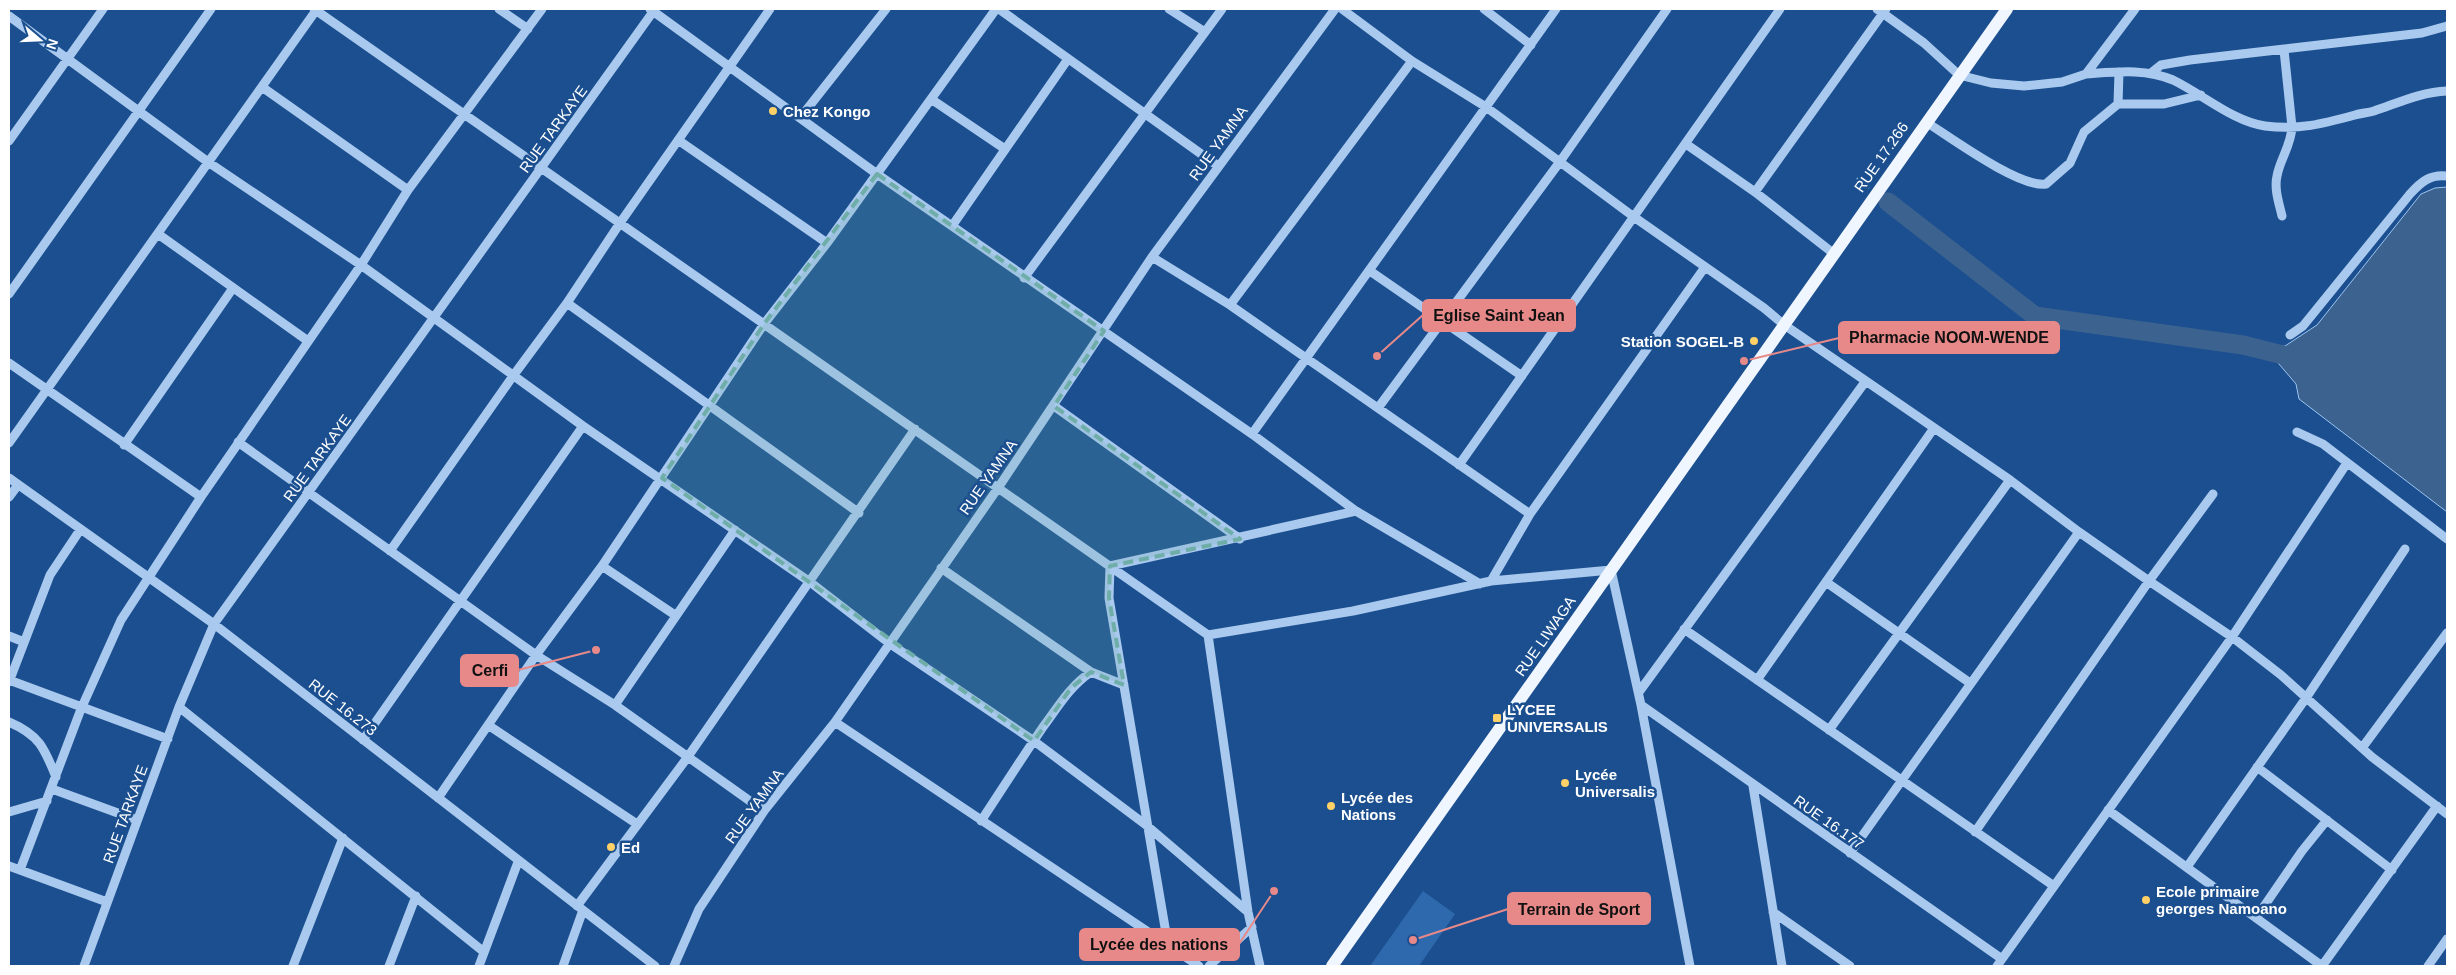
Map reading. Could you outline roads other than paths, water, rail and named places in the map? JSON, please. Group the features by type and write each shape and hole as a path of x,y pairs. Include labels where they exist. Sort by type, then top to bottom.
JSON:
{"main road":[{"name":"RUE 17.266","path":"1783,324 2006,9"},
{"name":"RUE LIWAGA","path":"1332,966 1783,324"}],"street":[{"path":"9,139 103,9"},
{"path":"9,294 212,9"},
{"path":"9,443 316,9 1208,635 1353,611 1491,581 1612,570 1641,705 1690,966"},
{"path":"499,9 528,28"},
{"path":"20,870 81,709 121,620 147,577 361,265 408,190 542,9"},
{"path":"390,551 513,376 567,303 620,223 770,9"},
{"path":"800,118 886,9"},
{"path":"438,798 536,654 602,566 662,478 708,404 764,324 827,243 998,9 1218,166"},
{"path":"1169,9 1205,32"},
{"path":"1024,278 1222,9"},
{"name":"RUE YAMNA","path":"674,966 699,910 764,811 835,722 1054,406 1152,257 1335,9"},
{"path":"1342,9 1412,61 1486,107 1634,217 1764,308 1783,324 1865,382 2010,480 2149,582 2232,637 2281,675 2403,782 2447,814"},
{"path":"1484,9 1531,45"},
{"path":"1252,434 1556,9"},
{"path":"1378,408 1560,163 1667,9"},
{"path":"1459,464 1780,9"},
{"path":"2086,74 2135,9"},
{"path":"653,10 877,174 1024,278 1252,434 1356,511 1480,584"},
{"name":"RUE TARKAYE","path":"84,966 179,708 214,624 542,168 653,10"},
{"path":"1755,192 1882,10 1924,43 1959,75 1997,84 2024,86 2062,82 2086,74 2151,73 2172,80 2249,122 2264,126 2319,126 2372,112 2418,95 2447,91"},
{"path":"9,16 208,162 361,265 583,426 662,478 810,582 889,643 1034,741 1146,825 1248,912"},
{"path":"2151,73 2160,65 2170,63 2422,33 2447,26"},
{"path":"2282,216 2276,184 2277,174 2292,139 2284,50"},
{"path":"952,226 1068,59"},
{"path":"1230,305 1412,61"},
{"path":"2118,104 2119,72"},
{"path":"262,87 408,190"},
{"path":"1926,122 2009,174 2042,185 2050,182 2066,168 2084,132 2118,104 2164,104 2200,96"},
{"path":"931,99 1005,149"},
{"path":"678,140 827,243"},
{"path":"1686,144 1755,192 1833,252"},
{"path":"2290,335 2303,326 2410,194 2424,180 2437,175 2447,176"},
{"path":"158,234 308,341"},
{"path":"1152,257 1230,305 1308,358 1530,514"},
{"path":"1491,581 1530,514 1705,267"},
{"path":"1370,271 1522,376"},
{"path":"124,445 233,288"},
{"path":"567,303 859,513"},
{"path":"9,363 45,390 201,497"},
{"path":"1638,692 1865,382"},
{"path":"1054,406 1240,539"},
{"path":"363,740 583,426"},
{"path":"1757,680 1934,428"},
{"path":"563,966 580,908 637,824 687,758 859,513 915,430"},
{"path":"2297,432 2323,444 2447,539"},
{"path":"238,442 460,601 536,654 615,705 764,811"},
{"path":"1999,963 2232,637 2348,463"},
{"name":"RUE 16.273","path":"9,478 214,624 518,862 655,966"},
{"path":"1829,730 2010,480"},
{"path":"9,497 18,485"},
{"path":"1975,832 2149,582 2213,494"},
{"path":"1110,566 1240,539 1356,511"},
{"path":"80,530 50,575 9,681 81,709 168,739"},
{"path":"615,705 674,615 735,530"},
{"path":"1850,853 2079,532"},
{"path":"2187,867 2306,698 2405,550"},
{"path":"602,566 674,615"},
{"path":"1110,566 1109,598 1146,825 1168,945"},
{"path":"941,568 1091,672 1124,684"},
{"path":"1826,582 1970,683"},
{"path":"1684,629 2054,886"},
{"path":"2362,748 2447,633"},
{"path":"1208,635 1248,912 1260,966"},
{"path":"9,636 24,642"},
{"path":"981,820 1071,688 1091,672"},
{"name":"RUE 16.177","path":"1641,705 1850,853 1999,963"},
{"path":"179,708 484,952"},
{"path":"9,722 31,733 39,740 56,776"},
{"path":"835,722 1199,966"},
{"path":"488,725 637,824"},
{"path":"2257,767 2392,870"},
{"path":"1753,786 1782,966"},
{"path":"52,789 138,820"},
{"path":"9,812 46,801"},
{"path":"2108,810 2322,966 2437,806"},
{"path":"2256,918 2302,851 2327,820"},
{"path":"293,966 343,838"},
{"path":"479,966 518,862"},
{"path":"9,866 107,902"},
{"path":"389,966 416,896"},
{"path":"1773,912 1850,966"},
{"path":"1210,966 1252,927"},
{"path":"2428,966 2447,939"}],"waterway":[{"path":"1858,179 1868,187"},
{"path":"1888,202 2035,316 2243,345 2299,359"}],"place":[{"name":"Chez Kongo","path":"773,111"},
{"name":"Station SOGEL-B","path":"1754,341"},
{"name":"Eglise Saint Jean","path":"1377,356"},
{"name":"Pharmacie NOOM-WENDE","path":"1744,361"},
{"name":"Cerfi","path":"596,650"},
{"name":"LYCEE UNIVERSALIS","path":"1497,718"},
{"name":"Lycée Universalis","path":"1565,783"},
{"name":"Lycée des Nations","path":"1331,806"},
{"name":"Ed","path":"611,847"},
{"name":"Lycée des nations","path":"1274,891"},
{"name":"Ecole primaire georges Namoano","path":"2146,900"},
{"name":"Terrain de Sport","path":"1413,940"}]}
